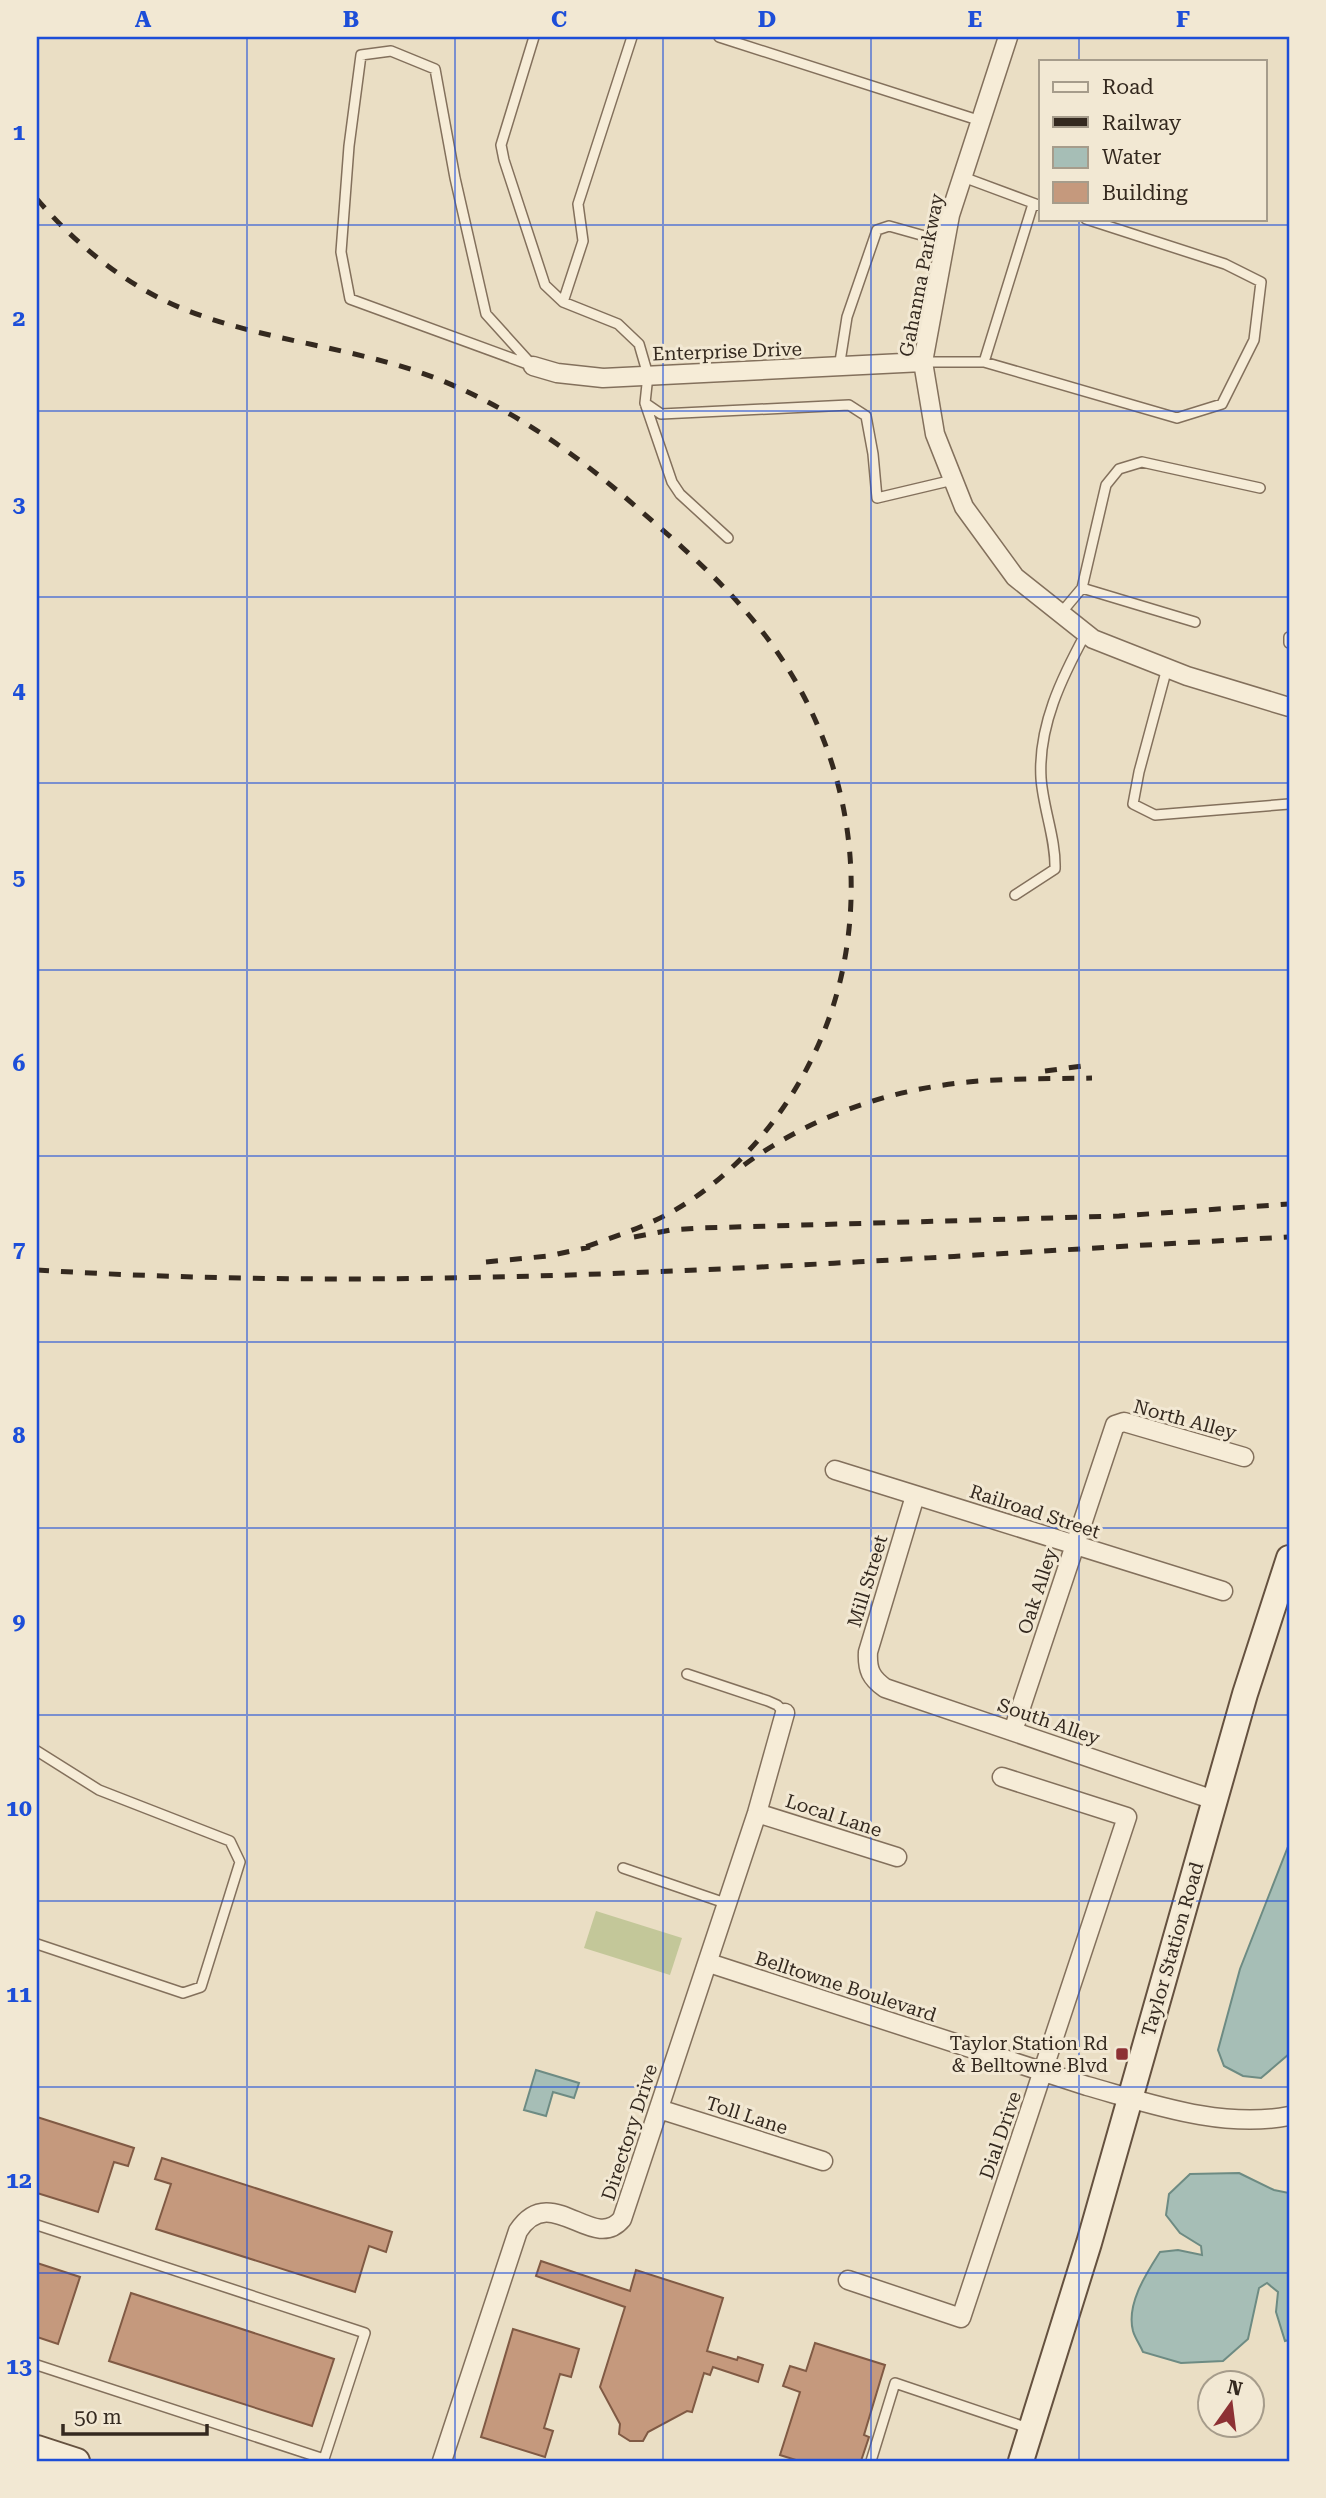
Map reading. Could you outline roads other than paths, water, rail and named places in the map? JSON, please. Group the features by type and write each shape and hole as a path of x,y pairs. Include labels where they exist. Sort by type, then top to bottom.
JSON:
{"main road":[{"name":"Taylor Station Road","path":"1021,2461 1089,2244 1245,1694 1289,1558"},
{"path":"37,2448 77,2461"}],"street":[{"name":"Gahanna Parkway","path":"1008,37 950,215 923,362 935,434 964,507 1015,577 1093,639 1167,668 1289,707"},
{"name":"Enterprise Drive","path":"533,366 557,373 603,378 923,362"},
{"name":"North Alley","path":"1115,1425 1124,1422 1134,1424 1244,1457"},
{"name":"Oak Alley","path":"1013,1731 1115,1425"},
{"name":"Railroad Street","path":"835,1470 1223,1591"},
{"name":"Mill Street","path":"873,1679 867,1667 868,1652 915,1496"},
{"name":"South Alley","path":"873,1679 885,1688 1214,1800"},
{"name":"Directory Drive","path":"442,2461 518,2231 526,2218 540,2211 555,2213 598,2229 608,2230 616,2226 626,2210 728,1904 785,1713"},
{"name":"Dial Drive","path":"848,2280 961,2318 1127,1816 1002,1777"},
{"name":"Local Lane","path":"757,1813 897,1857"},
{"name":"Belltowne Boulevard","path":"709,1963 1130,2098 1211,2117 1263,2120 1289,2116"},
{"name":"Toll Lane","path":"659,2109 823,2161"}],"lane":[{"path":"534,37 501,145 545,285 563,302 618,324 639,344 648,375 645,403 672,482 680,494 728,538"},
{"path":"563,302 583,241 578,204 632,37"},
{"path":"719,37 981,121"},
{"path":"391,51 435,69 455,178 486,314 533,366 350,299 341,252 349,146 361,55 391,51"},
{"path":"963,177 1037,205 984,362"},
{"path":"923,362 984,362 1177,418 1222,404 1254,340 1261,282 1225,264 1089,220"},
{"path":"839,368 847,317 877,230 889,226 946,242"},
{"path":"645,403 661,414 849,405 866,416 877,498 953,480"},
{"path":"1060,613 1082,587 1106,485 1119,469 1142,462 1260,488"},
{"path":"1082,587 1195,622"},
{"path":"1015,895 1055,869 1055,851 1049,832 1041,778 1041,745 1062,677 1086,634"},
{"path":"1289,637 1289,643"},
{"path":"1167,668 1133,804 1155,815 1289,804"},
{"path":"687,1674 768,1701 785,1713"},
{"path":"37,1751 99,1790 230,1841 240,1862 201,1987 184,1993 37,1944"},
{"path":"624,1868 728,1904"},
{"path":"37,2225 365,2333 324,2459 37,2365"},
{"path":"871,2461 895,2383 1031,2428"}],"water":[{"path":"1289,1844 1289,2054 1261,2078 1243,2076 1224,2066 1218,2050 1240,1969"},
{"path":"536,2070 579,2083 574,2098 553,2092 546,2116 524,2110"},
{"path":"1239,2173 1274,2190 1289,2193 1289,2340 1285,2341 1276,2312 1278,2292 1267,2283 1259,2288 1248,2339 1223,2361 1181,2363 1143,2352 1133,2331 1132,2310 1149,2270 1160,2252 1178,2250 1202,2255 1201,2246 1180,2233 1166,2215 1169,2194 1190,2174"}],"railway":[{"path":"37,199 86,249 124,277 165,301 248,330 407,368 494,405 546,436 618,492 711,574 748,614 777,652 801,692 821,734 836,778 846,823 851,869 850,916 844,963 835,1001 821,1039 804,1075 782,1109 758,1141 730,1169 699,1194 666,1215 582,1248"},
{"path":"1045,1071 1090,1065"},
{"path":"744,1165 795,1133 879,1099 938,1086 983,1081 1092,1078"},
{"path":"634,1237 700,1228 1119,1216 1289,1204"},
{"path":"37,1270 193,1277 506,1277 820,1264 1289,1237"},
{"path":"486,1262 548,1256 590,1247"}],"place":[{"name":"Taylor Station Rd & Belltowne Blvd","path":"1122,2054"}]}
